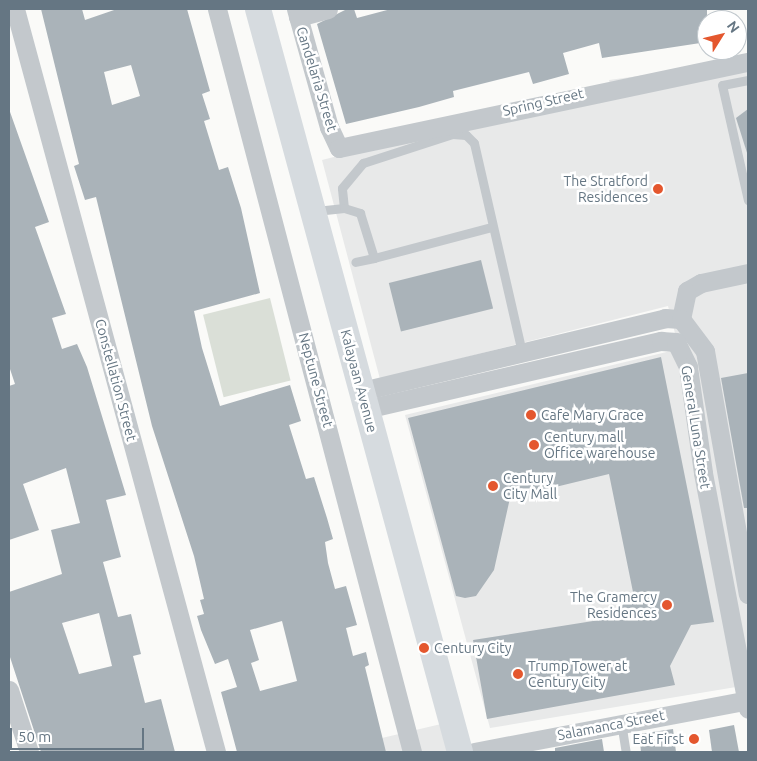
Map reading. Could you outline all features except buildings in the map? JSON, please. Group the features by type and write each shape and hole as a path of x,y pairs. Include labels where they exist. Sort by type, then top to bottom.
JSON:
{"main road":[{"name":"Kalayaan Avenue","path":"258,9 364,400 475,752"}],"street":[{"name":"Constellation Street","path":"15,9 216,752"},
{"name":"Neptune Street","path":"217,9 412,752"},
{"path":"297,13 328,9"},
{"name":"Candelaria Street","path":"297,13 328,127 339,148"},
{"name":"Spring Street","path":"339,148 748,62"},
{"path":"364,400 522,353 665,318 681,319 687,291 701,283 748,273"},
{"name":"General Luna Street","path":"681,319 705,351 742,525 743,565 748,589"},
{"name":"General Luna Street","path":"364,400 526,371 661,340 680,346 688,367 721,569 741,637 748,703"},
{"path":"522,353 526,371"},
{"path":"721,569 743,565"},
{"path":"9,690 29,752"},
{"name":"Salamanca Street","path":"475,752 621,722 748,703"}],"lane":[{"path":"748,80 722,85 748,200"},
{"path":"344,208 342,188 363,163 452,134 466,134 474,143 491,227 522,353"},
{"path":"313,212 344,208 360,213 374,258"},
{"path":"355,262 491,227"},
{"path":"621,722 626,752"}],"shaded area":[{"path":"748,61 748,685 490,728 405,415 679,349 668,306 380,379 322,160 611,87 609,80"},
{"path":"270,298 291,380 224,397 203,315"},
{"path":"441,724 449,752 328,752 382,738"}],"place":[{"name":"The Stratford Residences","path":"658,189"},
{"name":"Cafe Mary Grace","path":"531,415"},
{"name":"Century mall Office warehouse","path":"534,445"},
{"name":"Century City Mall","path":"493,486"},
{"name":"The Gramercy Residences","path":"667,605"},
{"name":"Century City","path":"424,648"},
{"name":"Trump Tower at Century City","path":"518,674"},
{"name":"Eat First","path":"694,739"}]}
